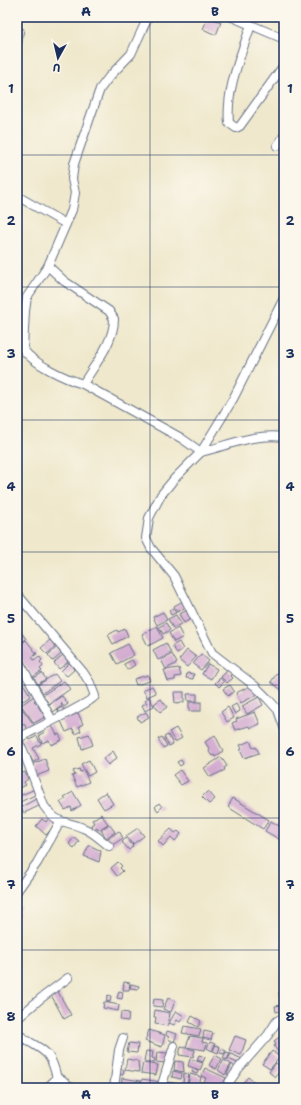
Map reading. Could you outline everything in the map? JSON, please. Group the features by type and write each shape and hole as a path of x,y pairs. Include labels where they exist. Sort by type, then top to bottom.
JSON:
{"street":[{"path":"148,17 131,54 109,77 100,89 74,164 72,179 75,193 72,210 48,266 31,290 26,303 23,349 31,357 52,370 70,380 83,384 181,438 201,452"},
{"path":"232,17 284,39"},
{"path":"251,26 232,81 227,110 228,124 236,128 240,126 284,65"},
{"path":"277,146 284,136"},
{"path":"17,196 66,224"},
{"path":"48,266 64,281 109,311 114,319 111,336 105,349 83,384"},
{"path":"284,298 233,399 201,452 175,478 161,495 149,518 146,538 151,548 174,576 212,653 223,664 255,686 268,699 278,710 284,727"},
{"path":"201,452 241,440 265,436 284,437"},
{"path":"17,594 83,672 95,693 93,700 52,720 17,740 44,806 60,822 85,828 109,846"},
{"path":"17,658 52,720"},
{"path":"17,891 37,863 60,822"},
{"path":"17,1019 68,978"},
{"path":"225,1088 239,1068 268,1035 277,1021 284,1017"},
{"path":"17,1033 49,1055 54,1063 57,1079"},
{"path":"114,1088 119,1050 123,1038"},
{"path":"161,1088 174,1046"},
{"path":"47,1088 57,1079"},
{"path":"57,1079 64,1080 72,1088"}],"building":[{"path":"208,17 221,22 216,35 203,29"},
{"path":"17,27 24,29 21,46 17,45"},
{"path":"183,601 186,607 177,612 174,606"},
{"path":"173,608 176,613 171,615 169,611"},
{"path":"190,609 194,617 184,623 179,614"},
{"path":"163,612 167,620 157,625 153,617"},
{"path":"176,615 181,624 173,628 168,619"},
{"path":"166,623 170,630 163,634 159,627"},
{"path":"157,626 163,638 148,646 142,634"},
{"path":"178,628 183,637 174,642 169,633"},
{"path":"125,629 128,636 113,644 108,635 117,630 118,632"},
{"path":"21,632 26,639 17,646 17,634"},
{"path":"51,639 55,647 47,654 41,648"},
{"path":"26,640 37,654 32,657 34,660 39,656 42,660 40,662 43,666 40,669 42,671 33,677 17,653 17,647"},
{"path":"179,642 183,649 177,653 172,646"},
{"path":"166,643 171,653 158,660 153,650"},
{"path":"128,644 134,655 117,664 111,653"},
{"path":"57,647 61,654 53,661 48,655"},
{"path":"187,650 196,657 187,667 179,660"},
{"path":"64,654 68,662 59,669 54,663"},
{"path":"172,654 177,663 166,669 161,660"},
{"path":"201,654 209,661 201,670 193,664"},
{"path":"132,660 135,665 127,670 124,664"},
{"path":"70,662 74,670 67,676 61,671"},
{"path":"208,664 217,669 211,679 202,674"},
{"path":"179,668 181,676 175,677 175,680 168,681 164,670"},
{"path":"228,670 232,674 231,676 233,678 227,683 221,677"},
{"path":"42,673 46,679 38,684 34,678"},
{"path":"187,673 194,674 193,679 186,678"},
{"path":"277,673 284,677 283,691 271,682"},
{"path":"55,674 60,681 43,693 38,685"},
{"path":"148,675 150,681 136,685 134,679"},
{"path":"220,678 224,682 219,687 215,683"},
{"path":"64,681 70,689 49,704 43,695"},
{"path":"22,682 31,696 23,701 17,693 17,686"},
{"path":"230,685 234,691 228,696 223,689"},
{"path":"152,686 156,693 147,697 143,690"},
{"path":"250,686 258,694 241,703 236,693"},
{"path":"174,692 184,692 184,702 175,703"},
{"path":"187,694 197,694 197,701 188,701"},
{"path":"17,695 22,702 17,706"},
{"path":"34,696 36,699 34,701 39,705 38,706 45,717 34,723 21,705"},
{"path":"62,696 68,704 64,707 61,703 62,706 53,712 48,705"},
{"path":"149,697 154,706 145,711 142,705 147,703 145,700"},
{"path":"259,697 263,705 247,714 242,706"},
{"path":"161,699 167,707 160,712 154,704"},
{"path":"189,702 201,702 201,711 189,711"},
{"path":"236,704 240,711 235,714 231,707"},
{"path":"21,707 34,725 28,730 24,724 17,728 17,709"},
{"path":"62,707 65,711 61,714 57,710"},
{"path":"228,707 234,718 227,722 221,712"},
{"path":"146,712 149,717 140,722 137,717"},
{"path":"255,712 260,724 250,728 249,726 235,730 232,723 237,721 236,719"},
{"path":"78,713 83,724 79,726 81,731 75,734 73,729 66,732 61,721"},
{"path":"51,724 57,735 59,734 62,740 51,745 49,740 42,743 39,735 45,732 43,728"},
{"path":"176,728 182,738 175,742 169,732"},
{"path":"89,734 93,745 82,749 79,737"},
{"path":"168,735 173,744 169,746 164,737"},
{"path":"215,735 223,751 215,757 209,752 210,750 205,742"},
{"path":"28,736 30,740 37,736 41,744 33,748 39,759 33,762 22,739"},
{"path":"162,737 167,746 163,748 158,739"},
{"path":"250,741 253,748 256,747 259,753 244,758 240,750 242,749 240,745"},
{"path":"113,751 117,758 108,765 103,759"},
{"path":"221,757 227,766 224,768 225,770 210,777 204,768"},
{"path":"45,759 49,771 36,776 32,764"},
{"path":"89,760 95,772 88,776 81,764"},
{"path":"181,760 183,764 180,766 177,762"},
{"path":"79,769 80,772 84,771 89,782 77,787 72,776 75,775 73,771"},
{"path":"180,770 188,781 181,785 173,775"},
{"path":"25,772 28,779 24,782 26,785 18,789 17,775"},
{"path":"35,789 37,794 20,802 17,797"},
{"path":"208,791 215,799 209,804 202,797"},
{"path":"73,792 81,805 72,811 71,807 65,810 60,802 66,799 64,797"},
{"path":"106,792 113,804 104,809 97,798"},
{"path":"38,798 41,805 24,813 21,807"},
{"path":"233,798 269,820 263,829 228,807"},
{"path":"159,803 162,807 158,811 155,807"},
{"path":"101,814 108,824 98,830 97,827 94,829 91,825 94,823 92,820"},
{"path":"49,818 56,824 46,835 36,826 42,819 46,822"},
{"path":"271,821 284,829 284,842 265,831"},
{"path":"109,824 115,832 106,838 101,830"},
{"path":"138,828 144,836 133,844 126,836"},
{"path":"171,829 175,833 178,831 181,834 175,841 171,837 163,846 158,841"},
{"path":"119,831 123,838 111,846 107,839"},
{"path":"74,837 79,841 74,848 69,844"},
{"path":"126,838 133,846 129,850 122,842"},
{"path":"89,845 101,851 99,862 84,856"},
{"path":"118,862 122,866 120,868 123,871 117,876 111,868"},
{"path":"17,905 21,907 18,911 20,913 17,918"},
{"path":"124,982 130,983 129,990 123,990"},
{"path":"131,984 139,986 138,989 130,988"},
{"path":"57,990 71,1015 64,1019 50,993"},
{"path":"119,991 123,992 122,999 117,998"},
{"path":"284,991 284,1010 276,1012 275,1006 282,1005 279,992"},
{"path":"108,995 111,996 110,1002 106,1001"},
{"path":"168,998 175,1001 171,1012 163,1009"},
{"path":"154,999 163,1000 162,1007 153,1006"},
{"path":"104,1002 119,1005 118,1011 103,1008"},
{"path":"155,1010 170,1013 168,1026 155,1024"},
{"path":"176,1011 184,1016 180,1022 177,1020 174,1025 169,1023"},
{"path":"121,1012 129,1013 128,1021 120,1020"},
{"path":"192,1016 201,1021 198,1027 189,1022"},
{"path":"184,1026 201,1029 199,1036 182,1033"},
{"path":"149,1030 165,1035 162,1047 145,1041"},
{"path":"167,1031 177,1034 174,1042 168,1039 169,1037 166,1035"},
{"path":"204,1031 213,1033 211,1040 203,1038"},
{"path":"190,1036 203,1038 202,1042 207,1043 205,1050 186,1047"},
{"path":"235,1036 246,1040 241,1055 229,1050"},
{"path":"281,1036 284,1039 284,1053 281,1056 274,1046 276,1045 274,1041"},
{"path":"210,1042 215,1044 212,1051 207,1048"},
{"path":"129,1043 138,1044 137,1053 127,1052"},
{"path":"216,1045 220,1047 218,1053 213,1051"},
{"path":"181,1047 195,1050 193,1057 179,1055"},
{"path":"222,1049 226,1051 224,1054 220,1053"},
{"path":"146,1051 153,1052 152,1058 155,1059 154,1063 144,1061"},
{"path":"272,1051 280,1057 270,1069 262,1064"},
{"path":"157,1052 167,1053 165,1063 156,1062"},
{"path":"226,1052 230,1053 227,1060 223,1058"},
{"path":"231,1054 242,1059 240,1064 228,1059"},
{"path":"199,1055 205,1057 203,1062 197,1060"},
{"path":"215,1055 222,1059 216,1069 209,1065"},
{"path":"127,1059 138,1061 139,1072 125,1070"},
{"path":"190,1059 203,1063 200,1070 188,1066"},
{"path":"224,1060 231,1064 225,1075 218,1070"},
{"path":"175,1061 183,1062 184,1072 174,1070"},
{"path":"143,1063 158,1065 156,1075 141,1073"},
{"path":"276,1063 282,1068 275,1077 269,1072"},
{"path":"232,1064 237,1070 232,1078 227,1074"},
{"path":"205,1068 226,1078 221,1088 204,1082 206,1078 201,1076"},
{"path":"119,1069 124,1070 123,1075 118,1074"},
{"path":"193,1069 198,1071 197,1074 192,1072"},
{"path":"173,1071 182,1073 181,1079 172,1077"},
{"path":"184,1073 189,1074 187,1085 183,1084"},
{"path":"190,1074 201,1077 199,1087 188,1085"},
{"path":"248,1077 258,1086 257,1088 244,1088 241,1085"},
{"path":"122,1078 141,1081 139,1088 121,1088"},
{"path":"142,1079 161,1082 160,1088 141,1088"},
{"path":"61,1080 70,1088 55,1087"},
{"path":"168,1082 180,1084 180,1088 167,1088"},
{"path":"201,1082 205,1083 204,1088 200,1088"}]}
